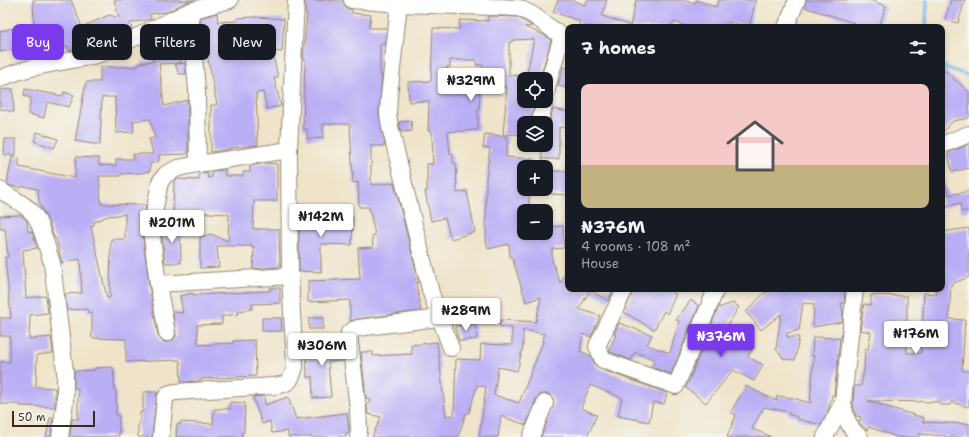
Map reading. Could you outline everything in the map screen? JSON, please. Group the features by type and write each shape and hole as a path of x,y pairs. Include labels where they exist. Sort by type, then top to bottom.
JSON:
{"street":[{"path":"0,79 34,66 89,57 103,53 190,11 212,2 230,0"},
{"path":"161,437 165,400 168,394 175,392 285,385 292,379 295,367 290,276 288,150 296,0"},
{"path":"352,0 399,4 518,4 565,38 552,72"},
{"path":"787,24 797,0"},
{"path":"399,4 389,96 389,120 431,293 451,348"},
{"path":"190,11 197,90 198,164"},
{"path":"945,144 969,134"},
{"path":"167,333 158,284 151,230 160,182 166,174 178,168 288,150"},
{"path":"0,190 30,210 36,216 48,247 52,263 65,371 65,402 60,437"},
{"path":"158,284 290,276"},
{"path":"624,292 597,346 603,360 676,386 715,292"},
{"path":"855,292 843,402 844,413 848,423 860,437"},
{"path":"358,437 360,430 349,333 358,328 439,318"},
{"path":"825,437 843,402"},
{"path":"531,437 545,403"}],"building":[{"path":"33,0 71,0 81,24 72,24 72,50 69,51 68,46 64,47 64,24 34,24"},
{"path":"114,0 194,0 186,2 167,12 150,14 151,19 130,23 89,24 109,15 119,18"},
{"path":"305,0 343,1 346,8 352,10 352,13 371,15 369,28 387,28 385,44 380,44 380,75 382,75 379,113 385,146 371,146 371,185 394,183 419,282 416,283 421,311 350,321 350,300 308,302 308,281 360,279 358,248 373,247 372,236 375,235 369,207 359,207 358,182 353,183 350,124 323,124 323,138 307,139 307,129 303,129 305,59 303,59 307,13 305,13"},
{"path":"558,0 572,0 585,5 587,0 607,0 602,16 626,24 579,24 580,21 553,12"},
{"path":"636,0 681,0 695,3 696,0 716,7 719,0 756,0 750,24 738,24 730,22 729,24 680,24 674,22 673,24 631,24"},
{"path":"806,0 870,0 886,6 880,24 854,24 804,7"},
{"path":"951,0 965,0 958,23 945,20"},
{"path":"217,13 218,22 237,21 237,18 256,17 284,19 282,52 276,51 276,24 218,24 218,60 274,60 278,77 274,78 281,106 267,109 263,92 256,93 258,145 211,152 211,105 217,105 208,60 210,60 210,24 201,24 200,18"},
{"path":"488,16 517,17 532,26 525,27 544,35 551,40 542,72 527,72 534,39 512,40 512,42 509,42 509,75 517,76 517,108 533,108 532,116 517,116 517,134 503,135 507,87 482,87 483,65 476,65 476,60 450,60 450,67 447,67 447,91 480,92 478,130 448,132 450,154 453,154 453,163 456,163 457,193 467,191 475,232 451,239 445,218 431,221 425,191 427,191 427,164 433,164 432,131 428,131 429,101 409,102 408,82 431,81 433,28 459,29 460,20 488,21"},
{"path":"12,29 12,50 0,52 0,31"},
{"path":"181,60 181,63 159,64 164,106 188,100 188,154 159,155 159,161 150,164 150,171 121,174 121,176 99,176 101,204 146,205 142,230 149,285 158,335 163,342 173,340 176,336 173,312 183,313 180,296 193,293 193,295 270,291 270,288 280,288 280,303 252,304 252,309 238,311 239,314 222,316 222,324 197,325 198,345 255,340 256,376 200,379 200,381 181,382 180,360 126,362 126,339 92,338 92,312 88,313 87,309 67,310 65,294 82,293 80,259 62,263 56,238 54,238 39,202 38,189 22,186 21,188 7,184 12,157 19,158 19,167 75,178 76,157 99,158 99,165 116,166 116,159 133,159 133,154 153,154 149,139 155,138 150,119 133,121 134,132 116,133 115,97 102,97 100,145 75,141 86,82 100,82 100,67 137,67 140,63","holes":["125,214 125,239 111,239 110,298 107,298 91,226 94,225 94,222 108,216"]},
{"path":"185,63 186,74 179,74 175,64"},
{"path":"563,67 565,67 565,87 558,86"},
{"path":"945,71 969,92 969,118 953,121 945,130"},
{"path":"13,89 14,112 0,109 0,90"},
{"path":"25,89 63,96 64,92 74,95 69,107 47,102 44,118 28,114 31,98 24,96"},
{"path":"553,109 565,111 565,128 559,127 559,159 542,159 542,152 553,152 553,116 551,116"},
{"path":"411,121 412,131 401,132 399,122"},
{"path":"37,132 58,139 54,148 34,141"},
{"path":"485,134 508,137 506,157 533,159 517,160 517,196 529,196 529,204 517,204 517,240 553,240 553,227 563,226 564,248 552,249 552,260 560,283 565,274 565,292 589,292 579,309 600,316 591,337 583,334 580,351 591,356 594,364 600,369 667,393 664,404 653,402 649,422 618,416 622,398 590,385 581,408 597,415 587,437 541,437 554,402 549,394 544,394 540,395 536,399 526,425 501,416 498,437 479,437 486,387 477,385 469,413 466,413 458,437 372,437 381,417 368,414 367,407 370,399 366,398 361,352 373,352 373,356 412,354 411,345 437,342 446,416 454,415 456,359 480,360 481,344 512,345 512,328 499,326 500,320 536,322 541,297 526,302 512,257 510,257 509,244 488,249 486,241 486,178 490,148 483,148","holes":["523,330 545,334 542,341 543,342 519,403 494,395 498,367 517,371 523,347"]},
{"path":"5,139 16,139 16,155 4,155"},
{"path":"969,144 969,168 952,172 948,153"},
{"path":"264,163 277,164 277,201 254,201 253,229 279,229 280,267 253,269 254,248 252,248 252,246 217,246 219,267 200,268 200,237 211,234 228,241 229,214 192,212 192,217 173,216 174,181 177,179 199,180 199,173 207,172 208,178 212,177 212,171 224,170 225,176 243,176 243,172 250,172 250,166"},
{"path":"553,171 565,171 565,195 553,194"},
{"path":"945,184 949,195 969,191 969,210 961,212 960,203 945,207"},
{"path":"299,214 353,217 352,245 321,244 321,272 299,271"},
{"path":"21,215 27,221 28,232 32,231 37,248 23,250 26,298 46,296 48,313 30,315 29,339 51,337 53,353 37,355 36,387 55,388 55,407 0,404 0,362 10,362 10,336 0,336 0,318 11,318 5,257 8,257 5,229 0,229 0,216"},
{"path":"161,226 180,226 181,263 165,263"},
{"path":"969,228 969,277 951,284 949,319 965,320 962,370 969,372 969,407 951,402 951,405 940,405 940,402 868,401 924,418 923,422 969,424 969,437 946,437 919,434 918,437 897,437 869,427 867,430 859,422 861,417 856,416 853,404 854,386 861,386 864,370 865,349 868,349 871,332 860,330 864,304 871,305 871,295 907,296 907,353 921,353 924,293 937,294 936,292 945,292 945,232"},
{"path":"593,292 612,292 608,301"},
{"path":"633,292 671,292 676,294 667,314 664,311 654,330 624,312"},
{"path":"845,292 844,303 841,303 843,313 842,322 813,327 814,304 803,303 799,330 787,333 787,337 799,337 795,360 784,359 776,349 781,314 761,330 746,312 764,293"},
{"path":"691,300 699,306 671,374 651,367 655,360 635,352 631,360 610,352 609,350 616,335 614,334 619,323 652,335 647,345 670,353 679,321 676,320"},
{"path":"733,303 739,307 723,332 753,347 748,357 763,365 754,381 733,370 706,403 686,388 718,308"},
{"path":"262,318 281,318 282,331 262,331"},
{"path":"309,318 323,318 323,329 309,329"},
{"path":"475,324 477,339 459,341 455,326"},
{"path":"813,337 840,338 834,395 832,395 828,411 821,425 797,419 797,417 788,414 789,412 764,407 752,429 770,437 727,437 736,415 731,412 746,386 776,401 777,396 793,398 810,403 814,356 812,356"},
{"path":"340,341 343,361 328,362 331,397 313,398 312,376 307,378 306,346 331,346 330,342"},
{"path":"113,367 116,392 116,415 119,416 119,436 70,437 72,419 78,419 78,388 74,388 74,371"},
{"path":"143,392 157,392 152,437 138,437 140,412 143,412"},
{"path":"264,396 265,405 288,397 296,419 347,413 349,432 346,433 346,437 288,437 288,431 272,433 270,421 262,424 253,397"},
{"path":"230,402 245,403 244,432 242,432 242,437 176,437 177,424 180,425 180,422 213,424 214,409 230,409"},
{"path":"50,418 53,418 51,437 46,437"}],"waterway":[{"path":"926,24 927,0"},
{"path":"945,67 969,76"}]}
